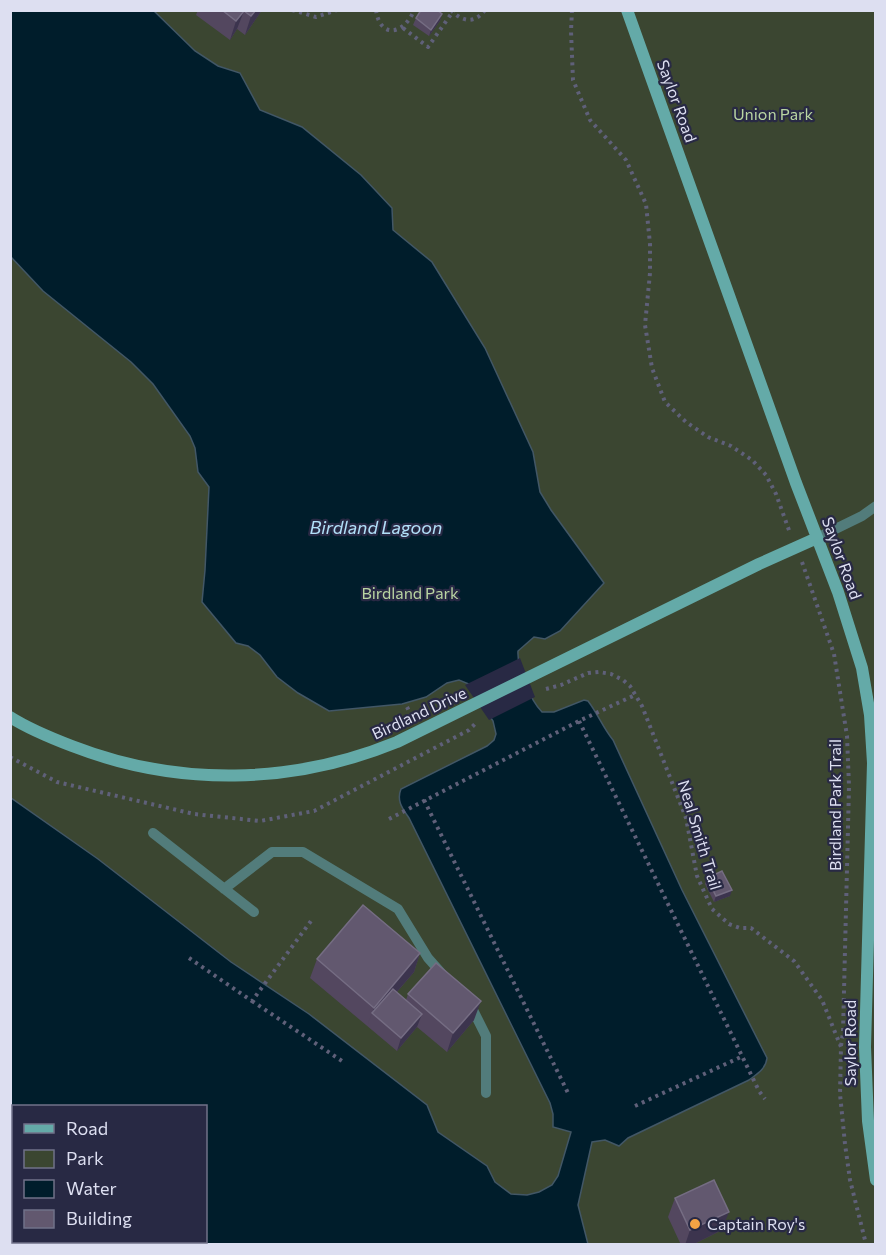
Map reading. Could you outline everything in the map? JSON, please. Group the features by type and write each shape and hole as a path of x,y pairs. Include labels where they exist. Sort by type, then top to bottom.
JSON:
{"street":[{"name":"Saylor Road","path":"627,10 838,592 862,668 870,715 873,763 865,1047 868,1121 876,1180"},
{"name":"Birdland Drive","path":"10,717 55,739 98,756 168,772 232,776 275,774 320,768 363,757 397,742 759,564 817,538"}],"lane":[{"path":"817,538 862,516 876,506"},
{"path":"153,833 254,912"},
{"path":"224,889 272,852 303,852 398,909 428,958 439,972 460,988 486,1036 486,1093"}],"path":[{"path":"292,10 316,17 337,10"},
{"path":"376,10 378,21 384,27 396,30 403,28 409,22 414,10"},
{"path":"403,28 428,47 453,11 459,18 472,21 479,18 485,10"},
{"path":"572,10 573,81 590,120 626,160 646,204 650,273 645,326 652,368 665,402 686,422 708,437 731,446 752,460 766,475 789,529"},
{"name":"Birdland Park Trail","path":"804,569 834,654 847,736 849,786 847,919 841,1047"},
{"name":"Neal Smith Trail","path":"544,689 561,685 588,673 599,672 611,674 630,686 642,705 686,818 697,876 712,909 729,924 740,928 751,928 794,961 822,1000 841,1047 840,1094 845,1144 854,1202 866,1245"},
{"path":"389,819 579,721 635,695"},
{"path":"407,707 411,715"},
{"path":"579,721 765,1099"},
{"path":"424,800 568,1093"},
{"path":"252,1001 311,921"},
{"path":"189,958 342,1061"},
{"path":"635,1106 742,1056"}],"green space":[{"name":"Birdland Park","path":"10,11 875,11 875,1244 576,1244 495,1182 487,1166 438,1132 427,1105 309,1014 231,962 98,859 11,798"}],"water":[{"name":"Birdland Lagoon","path":"11,11 154,11 195,51 218,66 240,73 260,110 302,127 361,175 392,208 393,230 432,262 485,348 533,452 540,492 604,583 560,631 545,639 534,637 518,651 525,683 542,712 554,712 584,700 592,706 613,740 682,890 767,1058 763,1068 749,1080 628,1138 619,1146 605,1140 592,1142 578,1205 588,1244 11,1244 11,798 98,859 231,962 309,1014 427,1105 438,1132 487,1166 495,1182 511,1194 527,1195 552,1185 558,1176 571,1132 553,1127 550,1103 400,801 401,789 487,746 494,740 496,734 493,721 469,684 459,680 447,683 426,697 402,704 329,711 298,693 277,677 260,655 248,646 236,643 202,602 209,487 198,472 195,448 190,436 153,384 131,362 43,291 11,257"}],"pier":[{"path":"520,658 535,697 489,720 465,685"}],"building":[{"path":"222,10 256,10 251,16 244,11 236,21"},
{"path":"421,10 437,10 442,14 431,30 416,18"},
{"path":"722,871 732,890 716,896 707,878"},
{"path":"363,905 420,953 374,1008 317,959"},
{"path":"436,963 481,1001 453,1033 408,994"},
{"path":"393,989 422,1014 401,1038 372,1013"},
{"path":"714,1180 729,1212 690,1230 675,1198"}],"place":[{"name":"Captain Roy's","path":"695,1224"}],"park label":[{"name":"Union Park","path":"773,114"}]}
